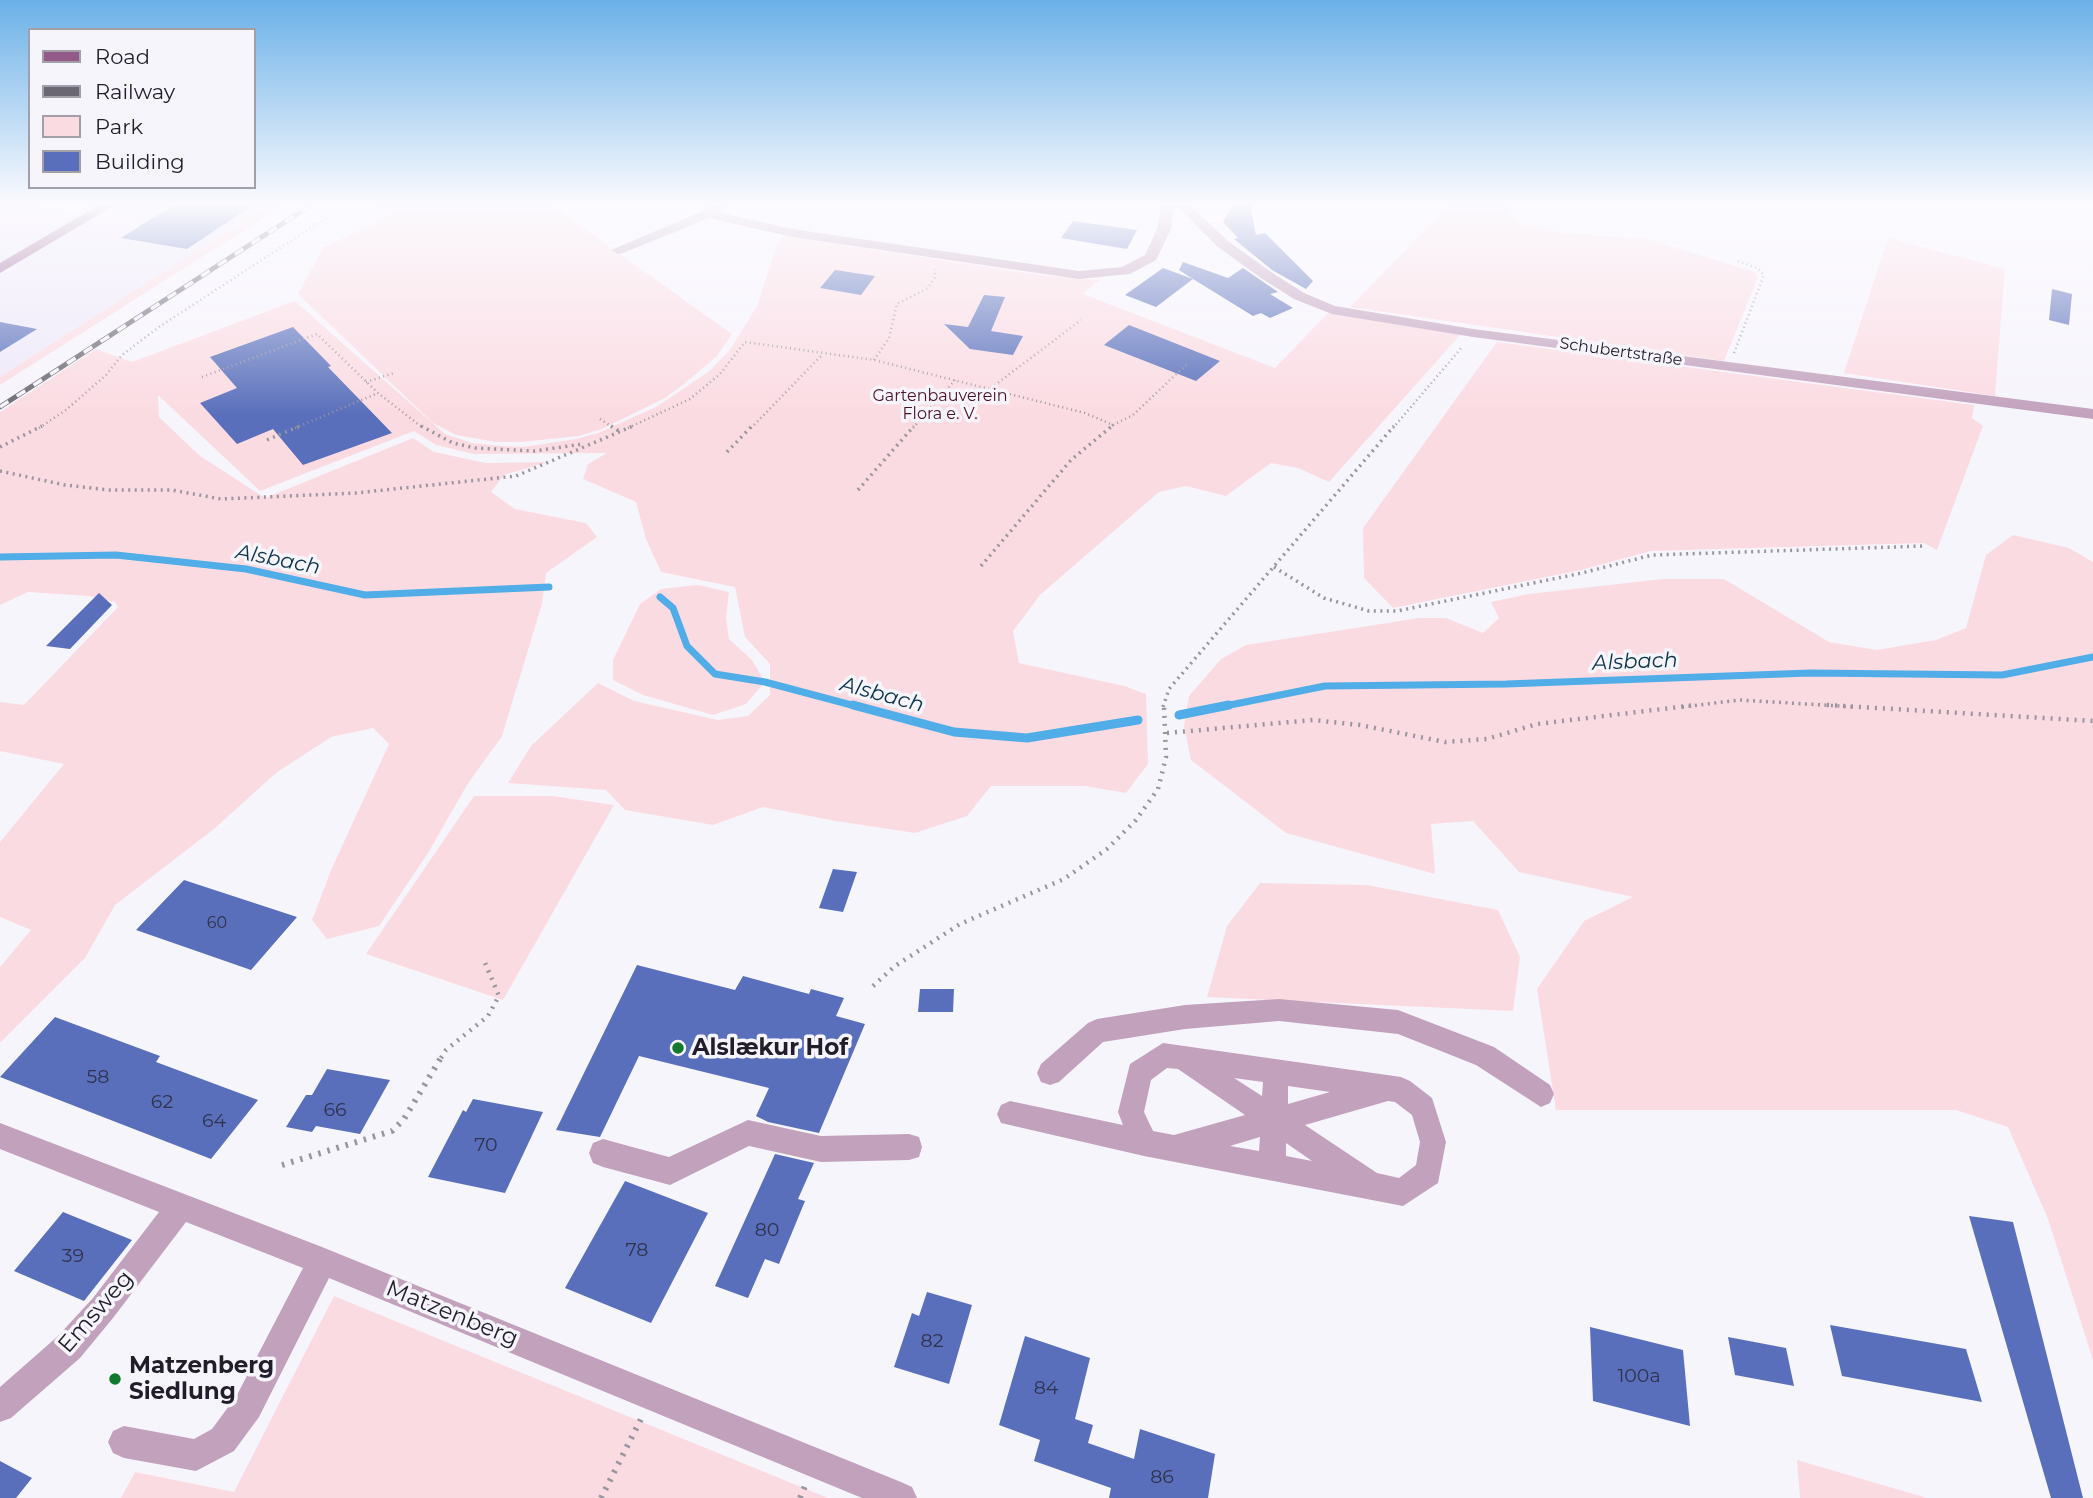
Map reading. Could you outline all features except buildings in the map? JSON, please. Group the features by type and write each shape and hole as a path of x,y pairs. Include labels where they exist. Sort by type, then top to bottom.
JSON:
{"street":[{"name":"Schubertstraße","path":"1266,275 1299,296 1332,310 1473,333 2093,414"},
{"path":"1050,1073 1097,1031 1185,1017 1279,1010 1398,1023 1485,1056 1541,1094"},
{"path":"1010,1114 1144,1143 1173,1149 1403,1192 1428,1173 1433,1142 1423,1107 1401,1090 1163,1055 1139,1073 1131,1112 1144,1143"},
{"path":"1182,1058 1374,1187"},
{"path":"1272,1167 1276,1072"},
{"path":"1173,1149 1390,1089"},
{"path":"603,1153 670,1171 748,1133 821,1149 909,1147"},
{"name":"Matzenberg","path":"0,1136 321,1261 901,1498"},
{"name":"Emsweg","path":"0,1407 69,1347 103,1308 180,1207"},
{"path":"124,1442 196,1455 223,1440 248,1406 321,1261"}],"path":[{"path":"0,447 39,428 66,410 106,375 122,355 159,327 239,275"},
{"path":"874,360 889,338 897,303 920,293 932,283 933,275"},
{"path":"1729,366 1764,275"},
{"path":"991,388 1081,320"},
{"path":"202,377 317,334 378,393 423,428 453,443 475,449 523,450 587,443"},
{"path":"0,471 65,485 110,490 172,490 221,499 282,499 516,477 563,458 587,443 656,417 690,399 720,374 745,342 874,360 1085,413 1114,425"},
{"path":"873,986 895,966 960,924 1064,879 1107,849 1136,820 1158,789 1166,757 1167,733 1163,708 1169,689 1462,346"},
{"path":"727,452 824,353"},
{"path":"981,566 1071,460 1114,425 1133,415 1188,363"},
{"path":"366,382 394,373"},
{"path":"858,489 956,380"},
{"path":"267,440 378,393"},
{"path":"600,419 620,431"},
{"path":"1274,567 1324,598 1369,611 1397,611 1582,573 1652,555 1924,546"},
{"path":"1167,733 1313,720 1360,725 1445,742 1488,738 1537,724 1740,700 2093,721"},
{"path":"282,1165 392,1131 404,1119 446,1050 488,1016 499,996 483,958"},
{"path":"601,1498 652,1396"}],"shaded area":[{"path":"0,275 159,275 0,377"}],"green space":[{"path":"159,275 174,275 0,385 0,377"},
{"path":"308,275 649,275 732,334 717,356 665,398 602,429 579,436 496,442 456,435 433,423 298,294"},
{"name":"Gartenbauverein Flora e. V.","path":"767,275 1040,275 1099,280 1083,294 1275,368 1328,313 1461,334 1329,482 1298,468 1271,463 1226,496 1186,486 1159,492 1040,595 1013,631 1019,663 1124,686 1146,694 1148,764 1126,793 1085,786 991,786 967,816 915,833 763,807 713,825 625,810 606,790 508,783 531,746 598,683 634,701 718,720 748,716 770,695 770,664 745,637 735,587 661,572 646,539 636,502 583,479 588,464 607,453 474,454 436,445 414,431 260,491 158,395 159,417 200,456 265,498 413,438 434,452 486,463 548,462 504,475 491,492 515,509 586,523 597,537 546,573 542,604 502,736 467,785 428,853 379,926 327,939 312,920 332,868 389,744 373,728 331,737 276,773 214,829 115,905 85,958 0,1043 0,967 31,930 0,917 0,842 64,764 0,751 0,702 24,705 118,607 115,602 89,596 28,592 0,605 0,412 96,349 132,362 295,301 445,434 472,443 523,447 598,433 656,407 708,372 730,350 757,306"},
{"path":"1381,275 1758,277 1724,361 1350,307"},
{"path":"1876,275 2005,275 1995,396 1844,373"},
{"path":"1497,342 1974,405 1972,418 1983,426 1937,550 1924,543 1651,551 1581,570 1393,608 1364,578 1363,528"},
{"path":"2013,535 2069,548 2093,562 2093,1360 2048,1219 2008,1127 1956,1110 1556,1110 1537,989 1584,921 1633,897 1519,872 1473,821 1431,824 1435,874 1286,833 1191,760 1184,726 1189,696 1221,659 1246,645 1419,618 1446,618 1483,633 1499,618 1491,602 1529,594 1663,579 1724,579 1829,642 1877,650 1936,640 1966,628 1986,555"},
{"path":"698,585 729,592 726,618 729,639 752,660 765,682 746,704 713,715 643,695 613,680 613,660 640,604 661,589"},
{"path":"474,796 553,796 614,805 503,1000 366,954"},
{"path":"1260,883 1367,885 1498,910 1520,957 1513,1011 1207,997 1227,926"},
{"path":"334,1296 828,1498 121,1498 135,1472 234,1492"},
{"path":"1797,1460 1927,1498 1800,1498"}],"waterway":[{"name":"Alsbach","path":"0,557 116,555 246,569 365,595 549,587"},
{"name":"Alsbach","path":"660,597 673,608 687,646 715,674 765,682 859,707"},
{"name":"Alsbach","path":"1220,707 1325,686 1506,684 1810,673 2002,675 2093,657"},
{"name":"Alsbach","path":"853,705 954,732 1027,738 1138,720"},
{"name":"Alsbach","path":"1179,715 1229,705"}],"railway":[{"path":"0,407 203,275"}],"place":[{"name":"Alslækur Hof","path":"678,1048"},
{"name":"Matzenberg Siedlung","path":"115,1379"}]}
